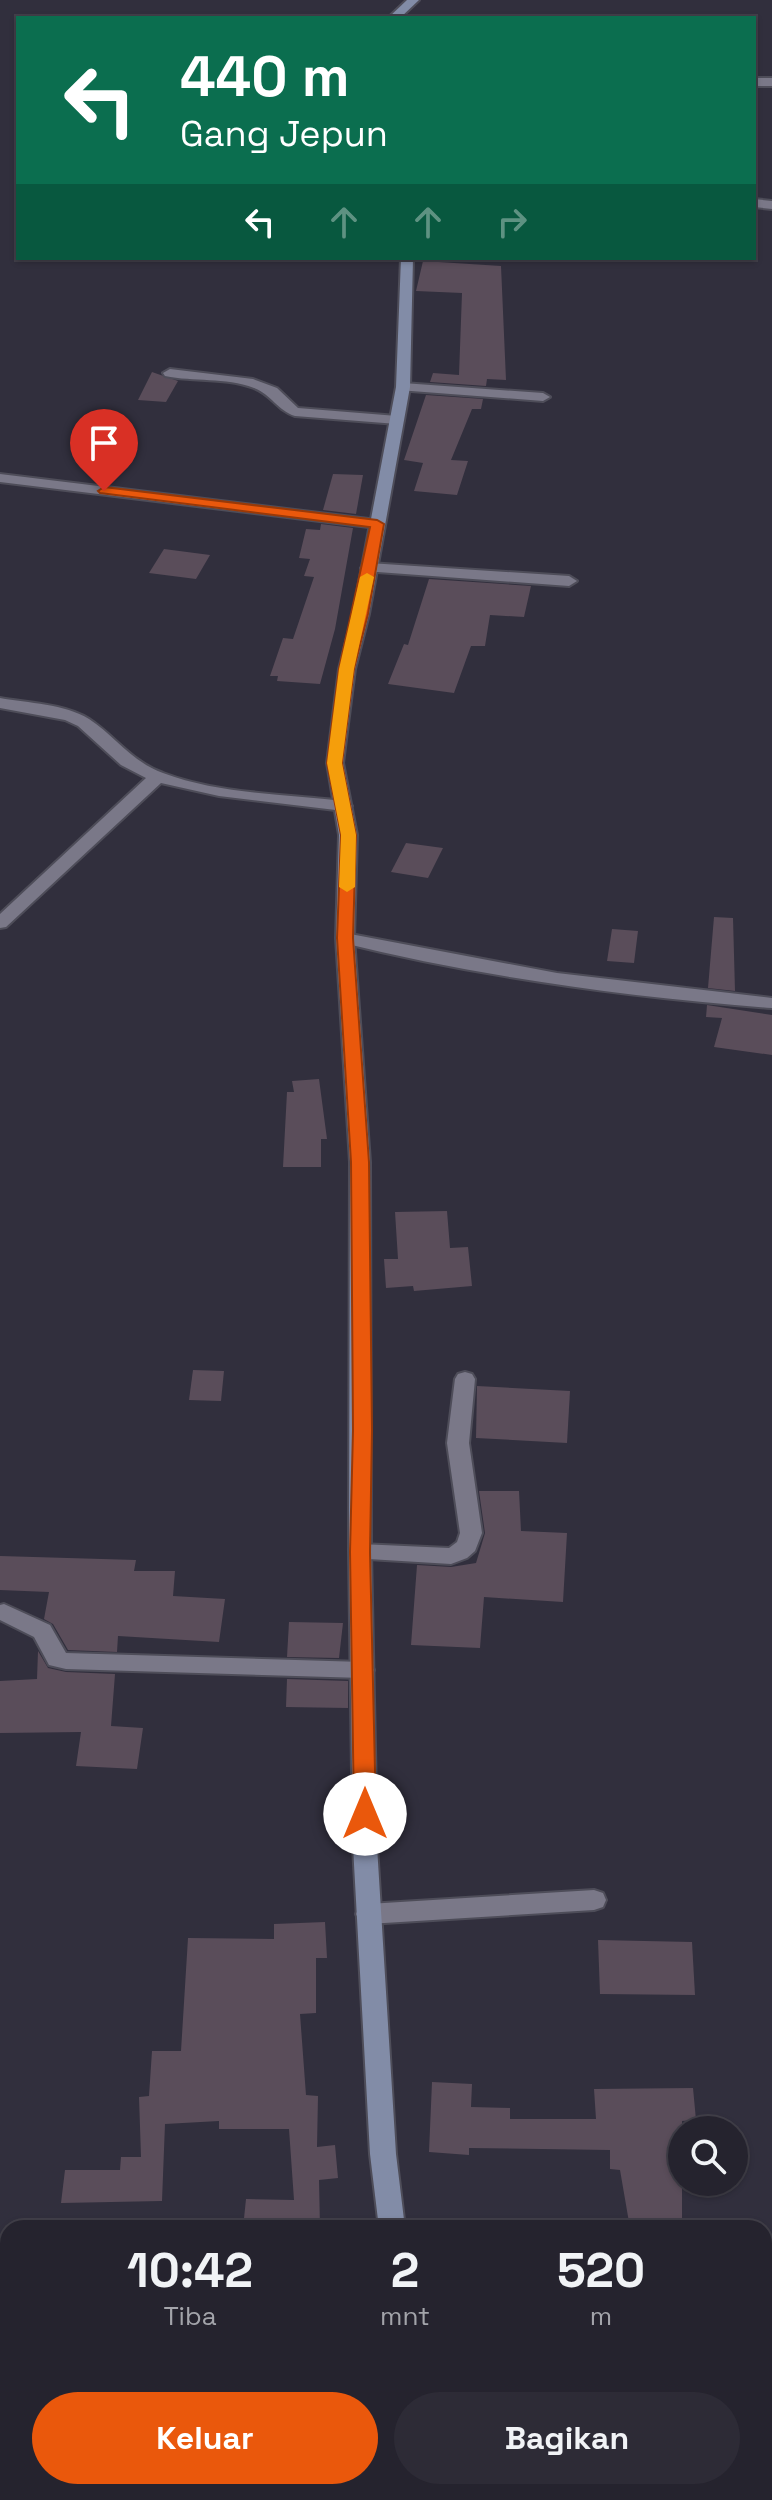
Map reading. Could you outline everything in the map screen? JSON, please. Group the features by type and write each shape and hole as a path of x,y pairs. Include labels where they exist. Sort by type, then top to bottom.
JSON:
{"street":[{"path":"396,16 413,0"},
{"path":"391,2220 383,2154 368,1914 360,1552 360,1162 345,938 348,835 335,763 347,669 403,387 407,260"},
{"path":"170,373 257,384 277,393 286,409 295,412 397,420"},
{"path":"403,387 543,397"},
{"path":"0,478 377,524"},
{"path":"369,568 569,581"},
{"path":"0,703 70,716 84,723 127,761 157,777 219,791 344,806"},
{"path":"0,923 157,777"},
{"path":"345,938 542,977 673,996 772,1003"},
{"path":"360,1552 451,1556 464,1551 471,1533 458,1443 465,1379"},
{"path":"4,1612 42,1631 57,1659 66,1661 363,1670"},
{"path":"368,1914 594,1900"}],"building":[{"path":"423,261 501,266 506,380 487,379 486,386 430,382 433,373 459,375 462,293 416,291"},
{"path":"152,372 178,381 166,402 138,400"},
{"path":"426,395 483,399 481,409 472,409 451,460 468,461 457,495 414,491 423,463 404,460"},
{"path":"333,474 363,475 356,514 323,510"},
{"path":"321,524 353,528 335,629 320,684 277,681 278,676 270,676 283,638 293,639 314,577 304,576 310,559 299,558 306,529 320,530"},
{"path":"164,549 210,555 196,579 149,573"},
{"path":"429,579 531,586 524,617 490,615 485,646 471,646 454,693 388,684 404,644 408,645"},
{"path":"406,843 443,848 428,878 391,872"},
{"path":"714,917 733,918 735,991 708,988"},
{"path":"612,929 638,931 634,963 607,961"},
{"path":"707,1005 772,1015 772,1055 714,1047 722,1018 706,1017"},
{"path":"319,1079 327,1139 321,1139 321,1167 283,1167 287,1092 294,1092 292,1081"},
{"path":"447,1211 450,1248 468,1247 472,1286 414,1291 413,1286 386,1288 384,1259 398,1259 395,1212"},
{"path":"193,1370 224,1371 221,1401 189,1400"},
{"path":"477,1386 570,1391 567,1443 476,1438"},
{"path":"479,1491 519,1491 521,1531 567,1533 563,1602 484,1597 480,1648 411,1645 417,1565 451,1567 476,1563 485,1533"},
{"path":"0,1556 136,1560 134,1571 175,1571 173,1596 225,1599 219,1642 118,1636 117,1652 68,1650 53,1624 44,1619 49,1592 0,1590"},
{"path":"289,1622 343,1623 339,1658 287,1657"},
{"path":"38,1651 48,1668 115,1674 111,1726 143,1728 137,1769 76,1766 81,1732 0,1733 0,1681 37,1679"},
{"path":"287,1679 348,1681 348,1708 286,1707"},
{"path":"325,1922 327,1958 316,1958 316,2013 300,2014 306,2095 318,2096 317,2147 335,2145 338,2178 319,2180 320,2220 244,2220 246,2199 294,2200 289,2129 219,2129 219,2121 165,2124 162,2201 61,2203 65,2170 120,2170 121,2157 141,2157 139,2097 149,2096 152,2051 181,2051 188,1938 274,1939 274,1924"},
{"path":"598,1940 692,1942 695,1995 600,1994"},
{"path":"432,2082 472,2084 471,2107 510,2108 510,2119 596,2119 594,2089 693,2088 696,2116 668,2116 668,2196 682,2196 682,2220 629,2220 620,2170 610,2169 610,2150 469,2148 469,2155 429,2152"}],"slow traffic":[{"path":"347,887 348,835 335,763 347,669 367,577"}],"route":[{"path":"104,491 377,524 361,614 347,669 335,763 348,835 345,938 360,1162 360,1552 365,1814"}]}
